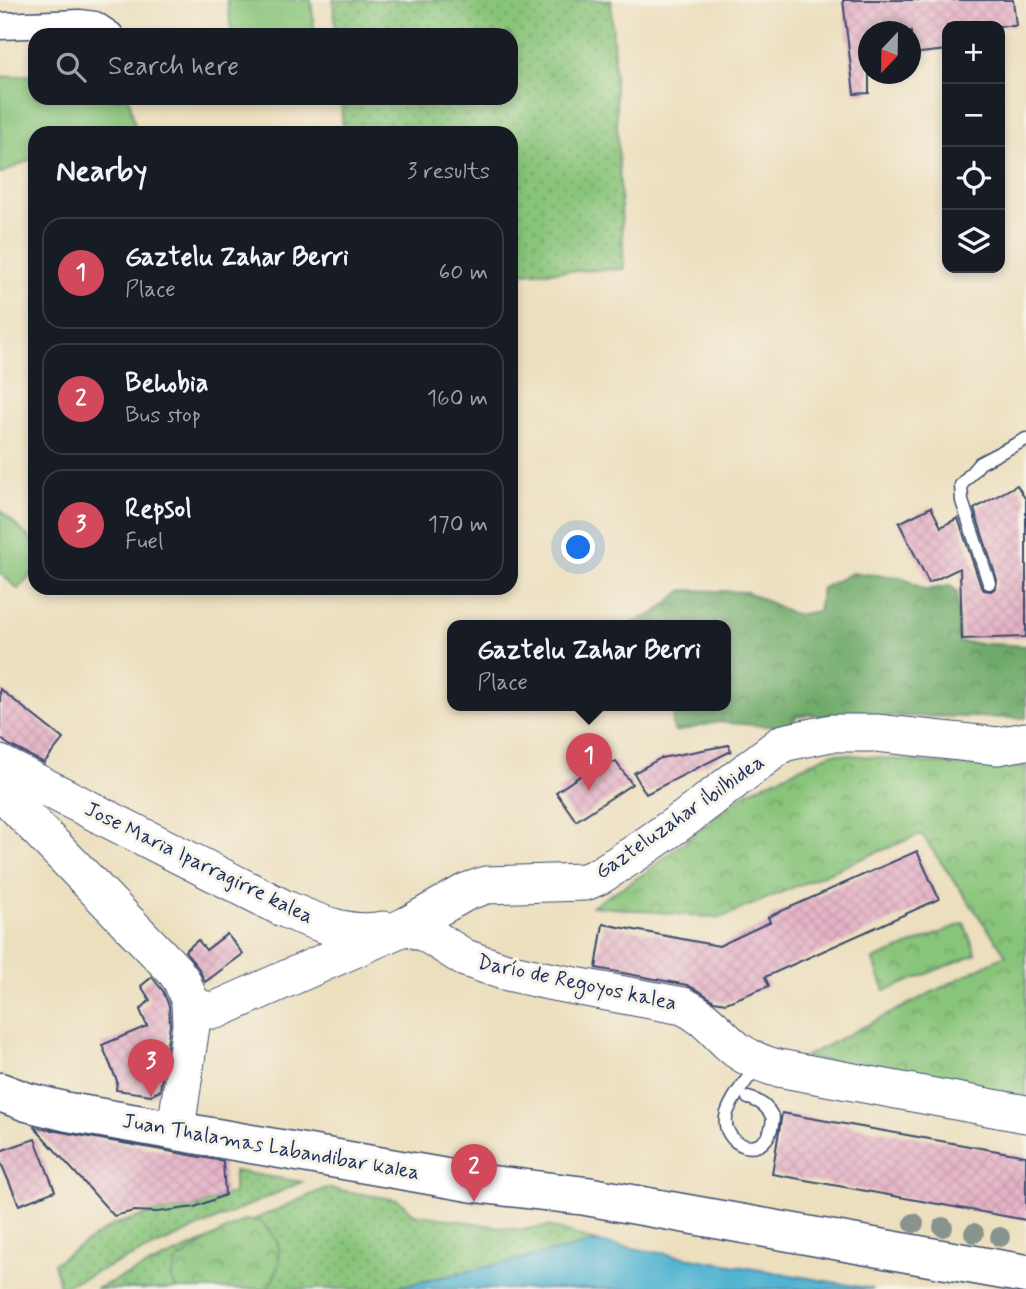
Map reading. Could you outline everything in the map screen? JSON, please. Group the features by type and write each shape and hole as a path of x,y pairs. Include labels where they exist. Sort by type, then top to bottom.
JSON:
{"main road":[{"name":"Juan Thalamas Labandibar kalea","path":"0,1075 72,1096 478,1169 586,1196"},
{"name":"Juan Thalamas Labandibar kalea","path":"0,1092 47,1107 475,1183 586,1196 1026,1274"}],"street":[{"path":"0,26 80,23 100,28"},
{"name":"Gazteluzahar ibilbidea","path":"190,1002 202,1010 216,1010 406,926 466,892 486,886 585,882 599,876 687,817 783,743 831,733 876,733 998,746 1026,741"},
{"name":"Jose Maria Iparragirre kalea","path":"0,764 271,902 320,924 352,932 373,932 406,926"},
{"path":"0,790 182,981 190,1002 191,1027 178,1115"},
{"name":"Darío de Regoyos kalea","path":"406,926 427,934 465,958 503,971 683,1006 702,1016 734,1048 759,1063 1026,1114"},
{"path":"0,1116 28,1108 47,1107"}],"lane":[{"path":"989,583 962,501 961,485 980,463 1026,439"},
{"path":"748,1098 761,1103 773,1118 767,1139 760,1145 751,1147 734,1140 729,1134 726,1122 728,1111 759,1063"}],"green space":[{"path":"227,0 311,0 314,28 231,28"},
{"path":"333,0 611,0 624,269 518,273 518,126 343,126 341,105 518,105 518,28 335,28"},
{"path":"28,75 28,105 130,105 135,126 28,126 28,160 0,174 0,77"},
{"path":"0,510 28,536 28,578 18,589 0,573"},
{"path":"852,573 901,577 925,590 950,586 957,591 959,642 1026,646 1026,718 896,716 839,721 810,714 797,716 789,728 718,722 675,732 672,724 674,711 731,711 731,620 640,620 655,613 683,590 747,592 796,615 818,611 822,588"},
{"path":"832,753 963,766 1026,766 1026,1100 804,1057 1006,955 921,834 720,918 592,906 645,873 745,793"},
{"path":"964,923 976,954 885,991 873,960"},
{"path":"234,1171 302,1182 60,1288 54,1263 113,1225 157,1212 195,1207 234,1193"},
{"path":"326,1188 398,1200 414,1214 521,1230 549,1226 597,1242 390,1289 95,1289"},
{"path":"244,1220 260,1221 278,1244 277,1268 267,1289 177,1289 171,1279 176,1262 209,1239"}],"water":[{"path":"597,1242 873,1289 390,1289"}],"building":[{"path":"843,0 1013,0 1016,26 1005,26 1005,21 942,21 942,51 921,53 921,21 858,21 858,84 869,84 869,93 854,94"},
{"path":"1017,485 1026,500 1026,637 962,639 960,568 929,583 899,523 931,507 941,527 958,518 981,586 984,590 991,591 996,588 997,580 974,509"},
{"path":"0,689 63,739 44,763 0,738"},
{"path":"729,745 731,751 646,794 634,773 661,758"},
{"path":"616,762 632,784 576,821 556,792 595,766"},
{"path":"917,851 939,899 765,977 769,986 726,1003 714,1001 687,985 596,968 603,924 719,946 770,922 768,917"},
{"path":"227,934 243,954 205,982 185,951 198,940 206,950"},
{"path":"152,977 163,991 169,1006 170,1025 160,1091 151,1095 116,1090 117,1081 102,1045 147,1026 140,1010 150,1000 141,986"},
{"path":"782,1113 1026,1156 1026,1220 772,1174"},
{"path":"34,1127 223,1161 225,1195 195,1207 157,1212 134,1211 114,1216"},
{"path":"35,1139 55,1191 19,1205 0,1161 0,1151"}],"place":[{"name":"Gaztelu Zahar Berri","path":"589,791"},
{"name":"Repsol","path":"151,1097"},
{"name":"Behobia","path":"474,1202"}]}
